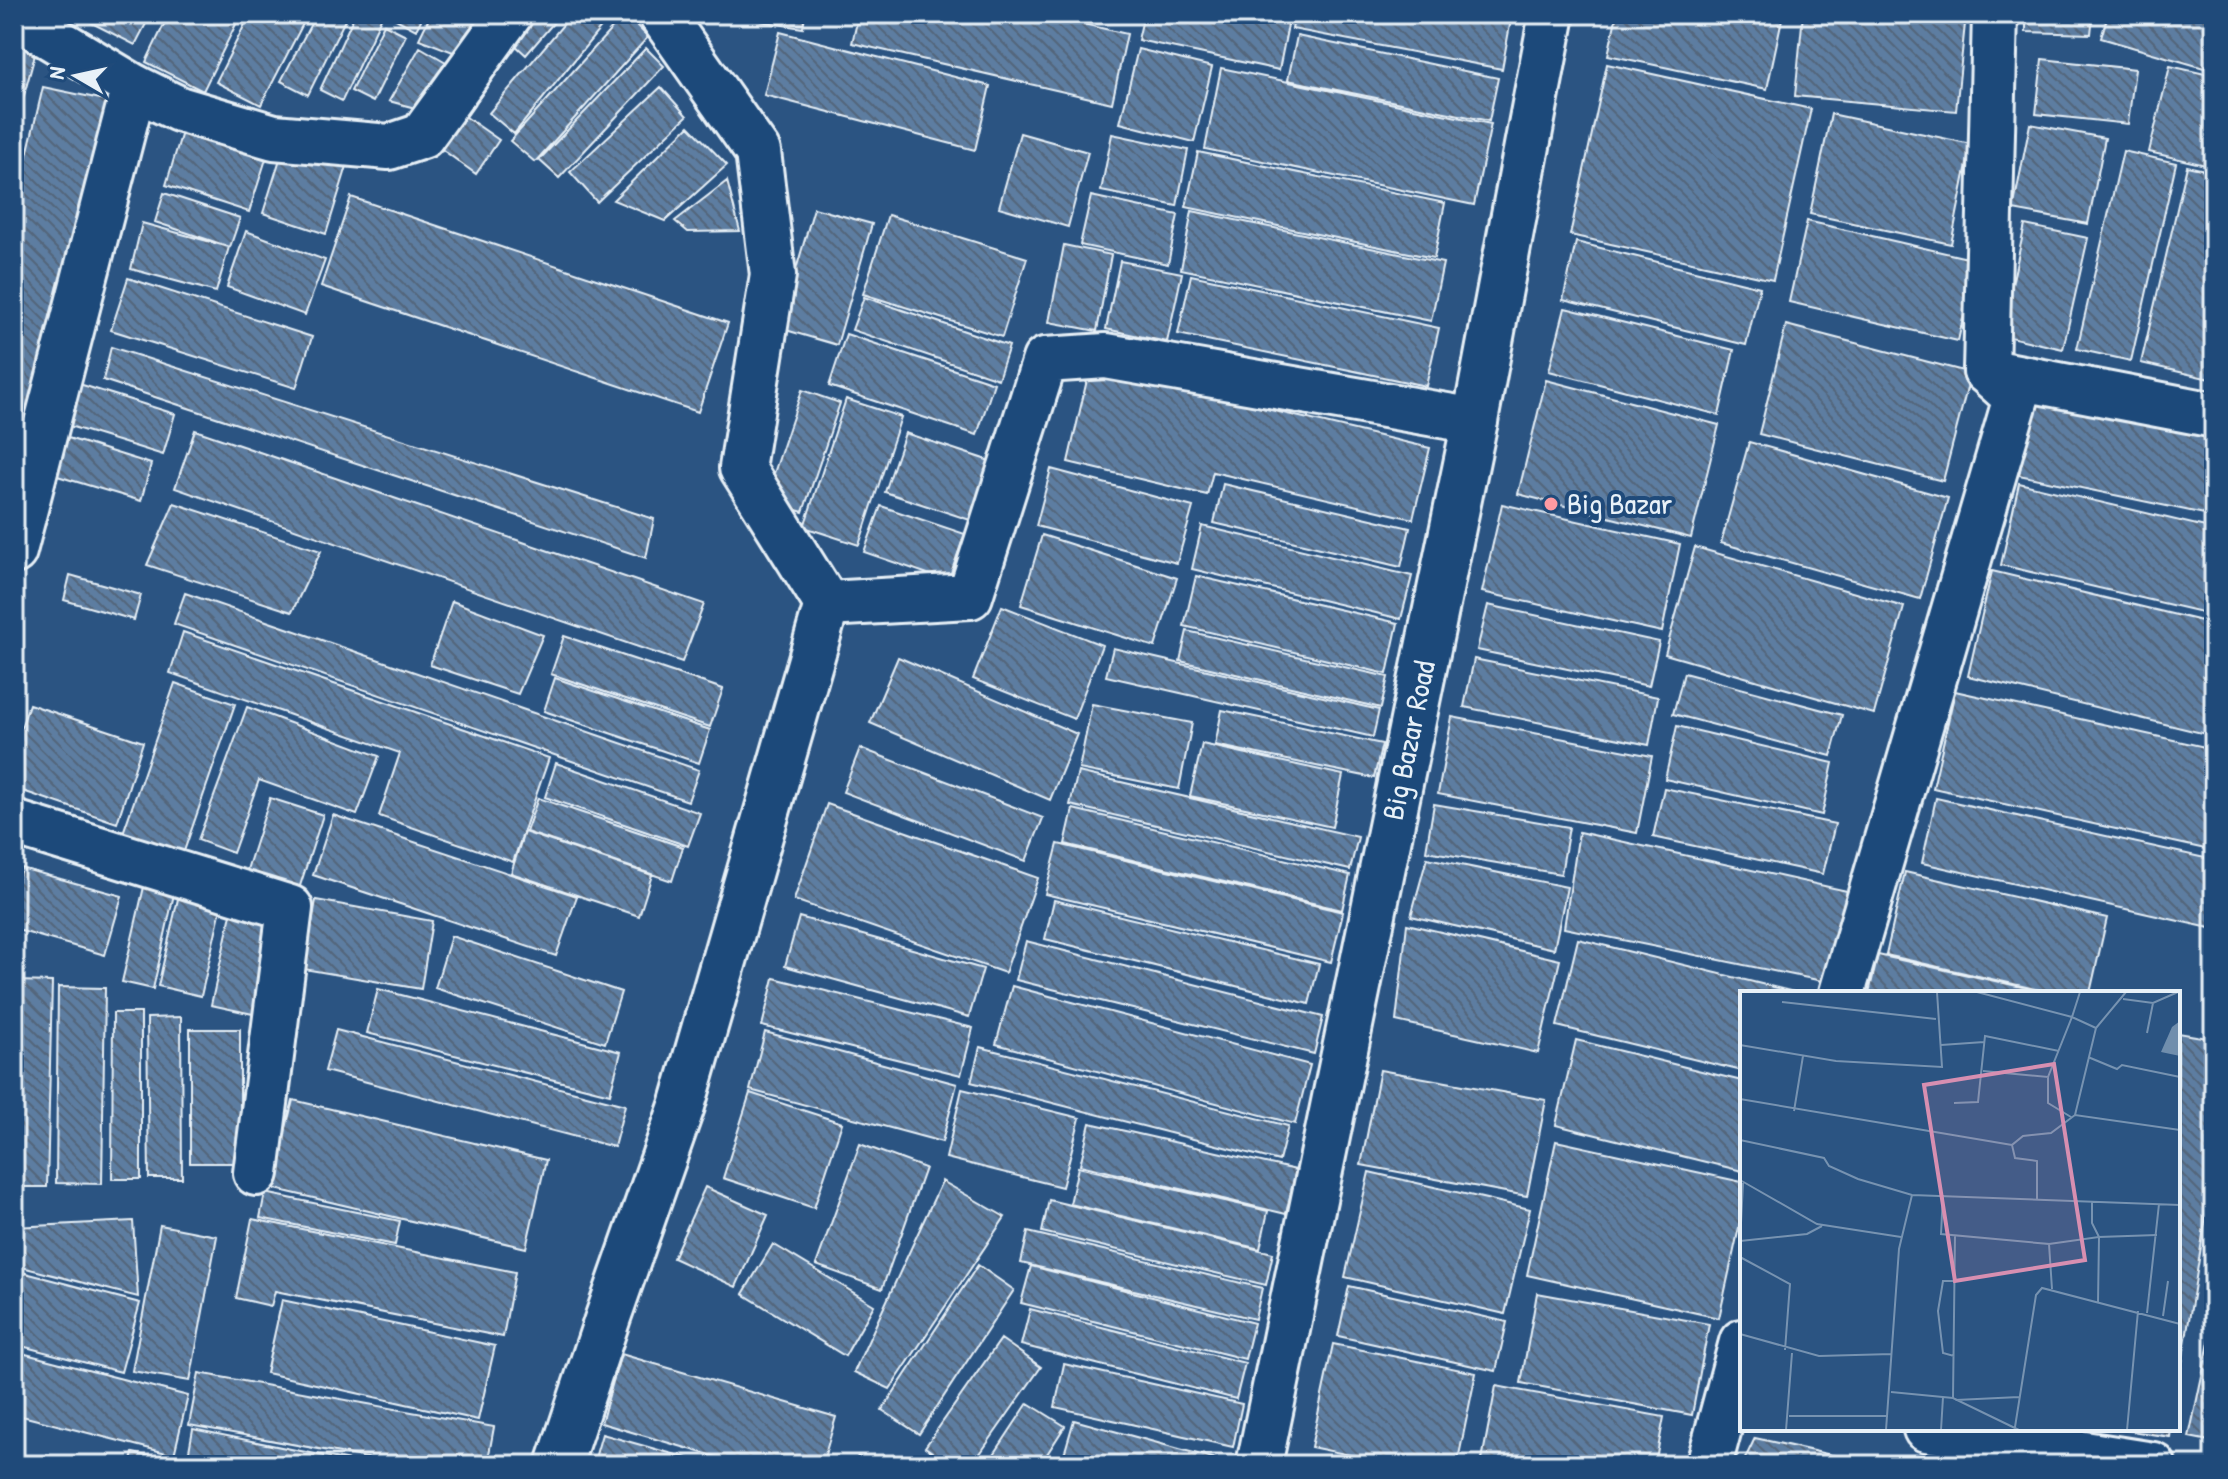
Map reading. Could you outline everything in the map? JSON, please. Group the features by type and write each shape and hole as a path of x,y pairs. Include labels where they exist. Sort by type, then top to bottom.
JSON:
{"street":[{"path":"14,15 134,87 179,109 274,137 389,147 422,136 510,14"},
{"path":"559,1465 682,1106 827,604 742,468 773,275 758,152 661,14"},
{"name":"Big Bazar Road","path":"1259,1465 1475,421 1552,14"},
{"path":"1843,991 2016,398 1986,371 1995,14"},
{"path":"14,551 134,87"},
{"path":"827,604 970,596 1045,360 1106,356 1475,421"},
{"path":"1986,371 2214,415"},
{"path":"14,823 290,908 256,1173"},
{"path":"1709,1465 1734,1399 1740,1356"},
{"path":"1939,1431 2153,1465"}],"building":[{"path":"87,14 151,14 135,45 84,19"},
{"path":"169,14 241,14 203,91 146,62"},
{"path":"250,14 308,14 261,105 216,82"},
{"path":"316,14 335,14 345,20 308,95 281,81"},
{"path":"355,14 383,14 342,101 320,90"},
{"path":"424,14 416,30 390,16"},
{"path":"431,14 489,14 466,57 419,39"},
{"path":"518,14 561,14 526,55 502,33"},
{"path":"572,14 612,14 514,134 489,113"},
{"path":"625,14 648,37 535,162 510,141"},
{"path":"714,14 805,14 803,28"},
{"path":"859,14 1040,14 1127,34 1112,103 852,43"},
{"path":"1144,14 1235,14 1288,25 1279,70 1138,40"},
{"path":"1295,14 1512,14 1502,69 1292,29"},
{"path":"1617,14 1783,14 1767,89 1608,55"},
{"path":"1803,14 1966,14 1956,111 1795,96"},
{"path":"2026,14 2093,14 2091,34 2026,32"},
{"path":"2108,14 2214,14 2214,71 2101,38"},
{"path":"384,24 406,35 373,102 351,91"},
{"path":"780,32 990,86 975,150 764,95"},
{"path":"1297,36 1498,78 1489,121 1288,80"},
{"path":"14,45 36,51 14,132"},
{"path":"420,47 446,62 419,109 389,101"},
{"path":"646,48 664,66 559,178 539,160"},
{"path":"1138,49 1212,67 1194,142 1120,123"},
{"path":"491,52 505,61 466,117 499,140 476,174 429,140"},
{"path":"2042,59 2135,69 2128,124 2036,114"},
{"path":"1607,64 1811,109 1773,280 1570,235"},
{"path":"2170,66 2214,76 2214,167 2149,152"},
{"path":"1221,68 1491,124 1474,205 1205,149"},
{"path":"43,87 110,101 14,501 14,210"},
{"path":"661,87 687,116 597,202 570,172"},
{"path":"1831,114 1971,144 1951,244 1810,214"},
{"path":"2030,124 2105,138 2088,224 2013,210"},
{"path":"689,126 727,165 665,221 613,200"},
{"path":"182,132 266,159 249,212 166,185"},
{"path":"1020,133 1088,152 1068,227 999,207"},
{"path":"1112,134 1188,150 1177,206 1101,191"},
{"path":"285,143 348,163 326,234 263,213"},
{"path":"2123,151 2176,163 2131,361 2077,349"},
{"path":"1198,152 1445,203 1434,258 1186,207"},
{"path":"2187,166 2214,172 2214,380 2141,363"},
{"path":"727,181 740,231 688,232 675,221"},
{"path":"164,193 240,218 230,247 155,222"},
{"path":"1091,196 1178,215 1168,264 1080,245"},
{"path":"351,197 728,323 698,412 321,286"},
{"path":"814,208 872,224 837,345 779,328"},
{"path":"1192,211 1443,263 1431,321 1181,269"},
{"path":"888,215 1027,258 1002,337 863,294"},
{"path":"1807,221 1976,260 1958,341 1789,302"},
{"path":"142,223 229,247 216,292 131,269"},
{"path":"2025,225 2088,238 2063,349 2001,335"},
{"path":"246,231 325,260 305,315 227,287"},
{"path":"1576,242 1760,287 1746,345 1563,300"},
{"path":"1064,245 1111,255 1097,331 1049,322"},
{"path":"1120,261 1182,273 1167,342 1106,329"},
{"path":"1191,275 1439,328 1426,386 1178,334"},
{"path":"128,278 312,337 296,388 111,330"},
{"path":"864,297 1009,346 998,379 852,330"},
{"path":"1565,308 1734,350 1719,415 1549,371"},
{"path":"1786,325 1971,373 1943,481 1759,434"},
{"path":"846,334 994,383 977,435 829,386"},
{"path":"111,347 654,519 646,558 103,380"},
{"path":"1090,367 1430,448 1413,519 1213,472 1207,495 1068,462"},
{"path":"1546,380 1719,425 1691,538 1518,494"},
{"path":"76,383 175,414 163,455 63,424"},
{"path":"2038,387 2214,423 2214,516 2019,475"},
{"path":"802,390 840,403 803,512 765,500"},
{"path":"846,399 901,417 859,545 804,527"},
{"path":"195,430 704,604 682,662 175,488"},
{"path":"905,433 990,461 970,520 885,492"},
{"path":"65,437 151,464 141,501 54,475"},
{"path":"1749,442 1948,498 1920,599 1721,543"},
{"path":"1051,469 1193,507 1177,563 1036,526"},
{"path":"2019,483 2214,529 2214,615 2001,565"},
{"path":"1223,484 1410,528 1401,567 1214,523"},
{"path":"174,503 321,551 292,612 147,565"},
{"path":"1502,504 1680,544 1662,632 1482,592"},
{"path":"881,506 965,534 948,581 864,552"},
{"path":"1202,526 1412,576 1401,619 1192,569"},
{"path":"1042,535 1177,578 1155,647 1021,605"},
{"path":"1695,547 1904,607 1874,714 1665,654"},
{"path":"1992,571 2214,624 2214,736 1968,676"},
{"path":"70,575 141,595 134,620 64,600"},
{"path":"1196,576 1398,623 1387,674 1184,626"},
{"path":"185,593 699,770 688,801 174,624"},
{"path":"452,601 543,635 518,694 430,665"},
{"path":"1488,605 1659,642 1649,686 1477,650"},
{"path":"1002,606 1102,645 1074,719 973,679"},
{"path":"1187,631 1388,677 1381,708 1180,661"},
{"path":"183,632 549,758 513,862 379,816 400,753 170,673"},
{"path":"564,636 723,689 710,727 551,674"},
{"path":"1113,648 1379,710 1373,737 1106,676"},
{"path":"898,657 1077,734 1050,800 870,723"},
{"path":"1474,659 1658,697 1649,745 1464,707"},
{"path":"1684,673 1842,715 1831,756 1673,714"},
{"path":"555,678 710,730 699,763 544,711"},
{"path":"175,683 235,704 182,857 122,836"},
{"path":"1955,691 2214,749 2214,851 1933,788"},
{"path":"29,704 143,742 117,823 14,788 14,749"},
{"path":"1092,704 1192,723 1179,789 1079,769"},
{"path":"247,707 379,756 357,815 259,780 233,853 198,840"},
{"path":"1222,710 1382,744 1374,778 1215,745"},
{"path":"1452,717 1652,756 1637,833 1438,794"},
{"path":"1677,726 1833,763 1822,815 1665,779"},
{"path":"1202,744 1343,775 1332,827 1190,796"},
{"path":"860,748 1043,818 1026,861 843,792"},
{"path":"556,763 700,813 688,846 545,797"},
{"path":"1078,772 1358,837 1350,870 1070,805"},
{"path":"1664,788 1835,824 1823,874 1653,837"},
{"path":"270,798 323,815 298,892 245,876"},
{"path":"538,798 683,847 672,881 526,832"},
{"path":"1936,798 2214,860 2214,929 1922,863"},
{"path":"827,804 1038,878 1005,973 794,900"},
{"path":"1434,804 1569,827 1561,874 1426,851"},
{"path":"1073,809 1350,875 1342,910 1065,844"},
{"path":"333,815 577,896 556,956 313,875"},
{"path":"524,832 652,875 639,916 511,873"},
{"path":"1579,832 1856,893 1837,984 1564,928"},
{"path":"1058,844 1343,912 1331,962 1045,894"},
{"path":"1427,858 1567,887 1554,949 1411,916"},
{"path":"21,868 122,896 105,955 14,929 14,894"},
{"path":"1905,872 2107,918 2090,991 2044,991 1886,955"},
{"path":"146,878 176,885 153,989 122,982"},
{"path":"180,890 223,900 201,996 158,986"},
{"path":"316,900 432,921 421,989 304,969"},
{"path":"1054,900 1319,964 1309,1004 1045,939"},
{"path":"233,905 284,916 262,1016 211,1005"},
{"path":"799,917 983,969 969,1017 785,966"},
{"path":"1407,924 1560,960 1538,1053 1396,1021"},
{"path":"451,936 621,992 605,1043 435,988"},
{"path":"1578,939 1790,991 1740,991 1740,1071 1557,1026"},
{"path":"1026,941 1323,1017 1314,1054 1016,980"},
{"path":"1878,955 2040,991 1869,991"},
{"path":"774,978 973,1028 961,1075 762,1026"},
{"path":"16,981 52,982 47,1187 14,1187"},
{"path":"1012,986 1310,1065 1295,1124 996,1044"},
{"path":"58,987 105,988 102,1184 56,1183"},
{"path":"378,989 621,1052 610,1094 367,1033"},
{"path":"113,1013 141,1013 141,1179 112,1179"},
{"path":"181,1017 182,1178 149,1178 147,1018"},
{"path":"190,1029 240,1029 240,1163 190,1163"},
{"path":"336,1030 625,1105 614,1147 325,1071"},
{"path":"765,1032 957,1084 942,1142 750,1090"},
{"path":"2180,1033 2214,1039 2214,1168 2180,1375"},
{"path":"1576,1040 1740,1081 1740,1171 1556,1125"},
{"path":"980,1047 1288,1126 1279,1161 971,1082"},
{"path":"1380,1070 1546,1100 1527,1196 1361,1165"},
{"path":"962,1089 1080,1118 1062,1187 946,1158"},
{"path":"750,1093 842,1123 814,1208 723,1178"},
{"path":"293,1100 546,1160 526,1248 271,1188"},
{"path":"1090,1123 1296,1170 1286,1214 1080,1165"},
{"path":"1556,1141 1740,1182 1740,1223 1719,1318 1527,1275"},
{"path":"860,1144 925,1168 882,1289 816,1265"},
{"path":"1078,1167 1268,1211 1260,1249 1070,1204"},
{"path":"1369,1172 1530,1209 1505,1314 1345,1277"},
{"path":"942,1181 1005,1217 890,1389 854,1372"},
{"path":"705,1187 768,1215 736,1287 673,1258"},
{"path":"265,1193 400,1221 395,1245 260,1218"},
{"path":"1049,1200 1273,1253 1266,1285 1042,1232"},
{"path":"252,1219 515,1272 503,1337 275,1291 271,1306 236,1298"},
{"path":"133,1221 138,1297 14,1265 14,1227"},
{"path":"160,1225 217,1236 190,1381 132,1371"},
{"path":"1028,1232 1262,1288 1255,1319 1021,1263"},
{"path":"773,1244 874,1305 845,1356 743,1294"},
{"path":"978,1265 1014,1290 919,1434 882,1410"},
{"path":"1031,1266 1254,1323 1245,1359 1021,1303"},
{"path":"14,1270 140,1303 121,1372 14,1344"},
{"path":"1349,1286 1507,1322 1496,1371 1338,1336"},
{"path":"1537,1293 1709,1324 1692,1415 1521,1383"},
{"path":"282,1300 495,1346 478,1420 266,1373"},
{"path":"1030,1309 1245,1363 1236,1399 1021,1345"},
{"path":"2214,1319 2214,1442 2189,1437"},
{"path":"1001,1339 1041,1367 972,1465 951,1465 925,1447"},
{"path":"1333,1344 1476,1373 1457,1465 1398,1465 1311,1447"},
{"path":"14,1351 188,1396 174,1455 14,1414"},
{"path":"621,1354 836,1417 822,1465 744,1465 601,1423"},
{"path":"1064,1364 1242,1404 1233,1447 1055,1407"},
{"path":"199,1373 494,1427 487,1465 405,1465 189,1425"},
{"path":"1496,1386 1664,1417 1655,1465 1481,1465"},
{"path":"1028,1403 1065,1426 1040,1465 987,1465"},
{"path":"1074,1420 1234,1464 1061,1465"},
{"path":"193,1429 369,1465 202,1465 187,1462"},
{"path":"2132,1431 2171,1431 2170,1437"},
{"path":"602,1434 712,1465 593,1465"},
{"path":"1755,1438 1858,1461 1857,1465 1742,1465"},
{"path":"133,1453 190,1465 130,1465"},
{"path":"858,1456 877,1465 853,1465"}],"place":[{"name":"Big Bazar","path":"1551,504"}]}
